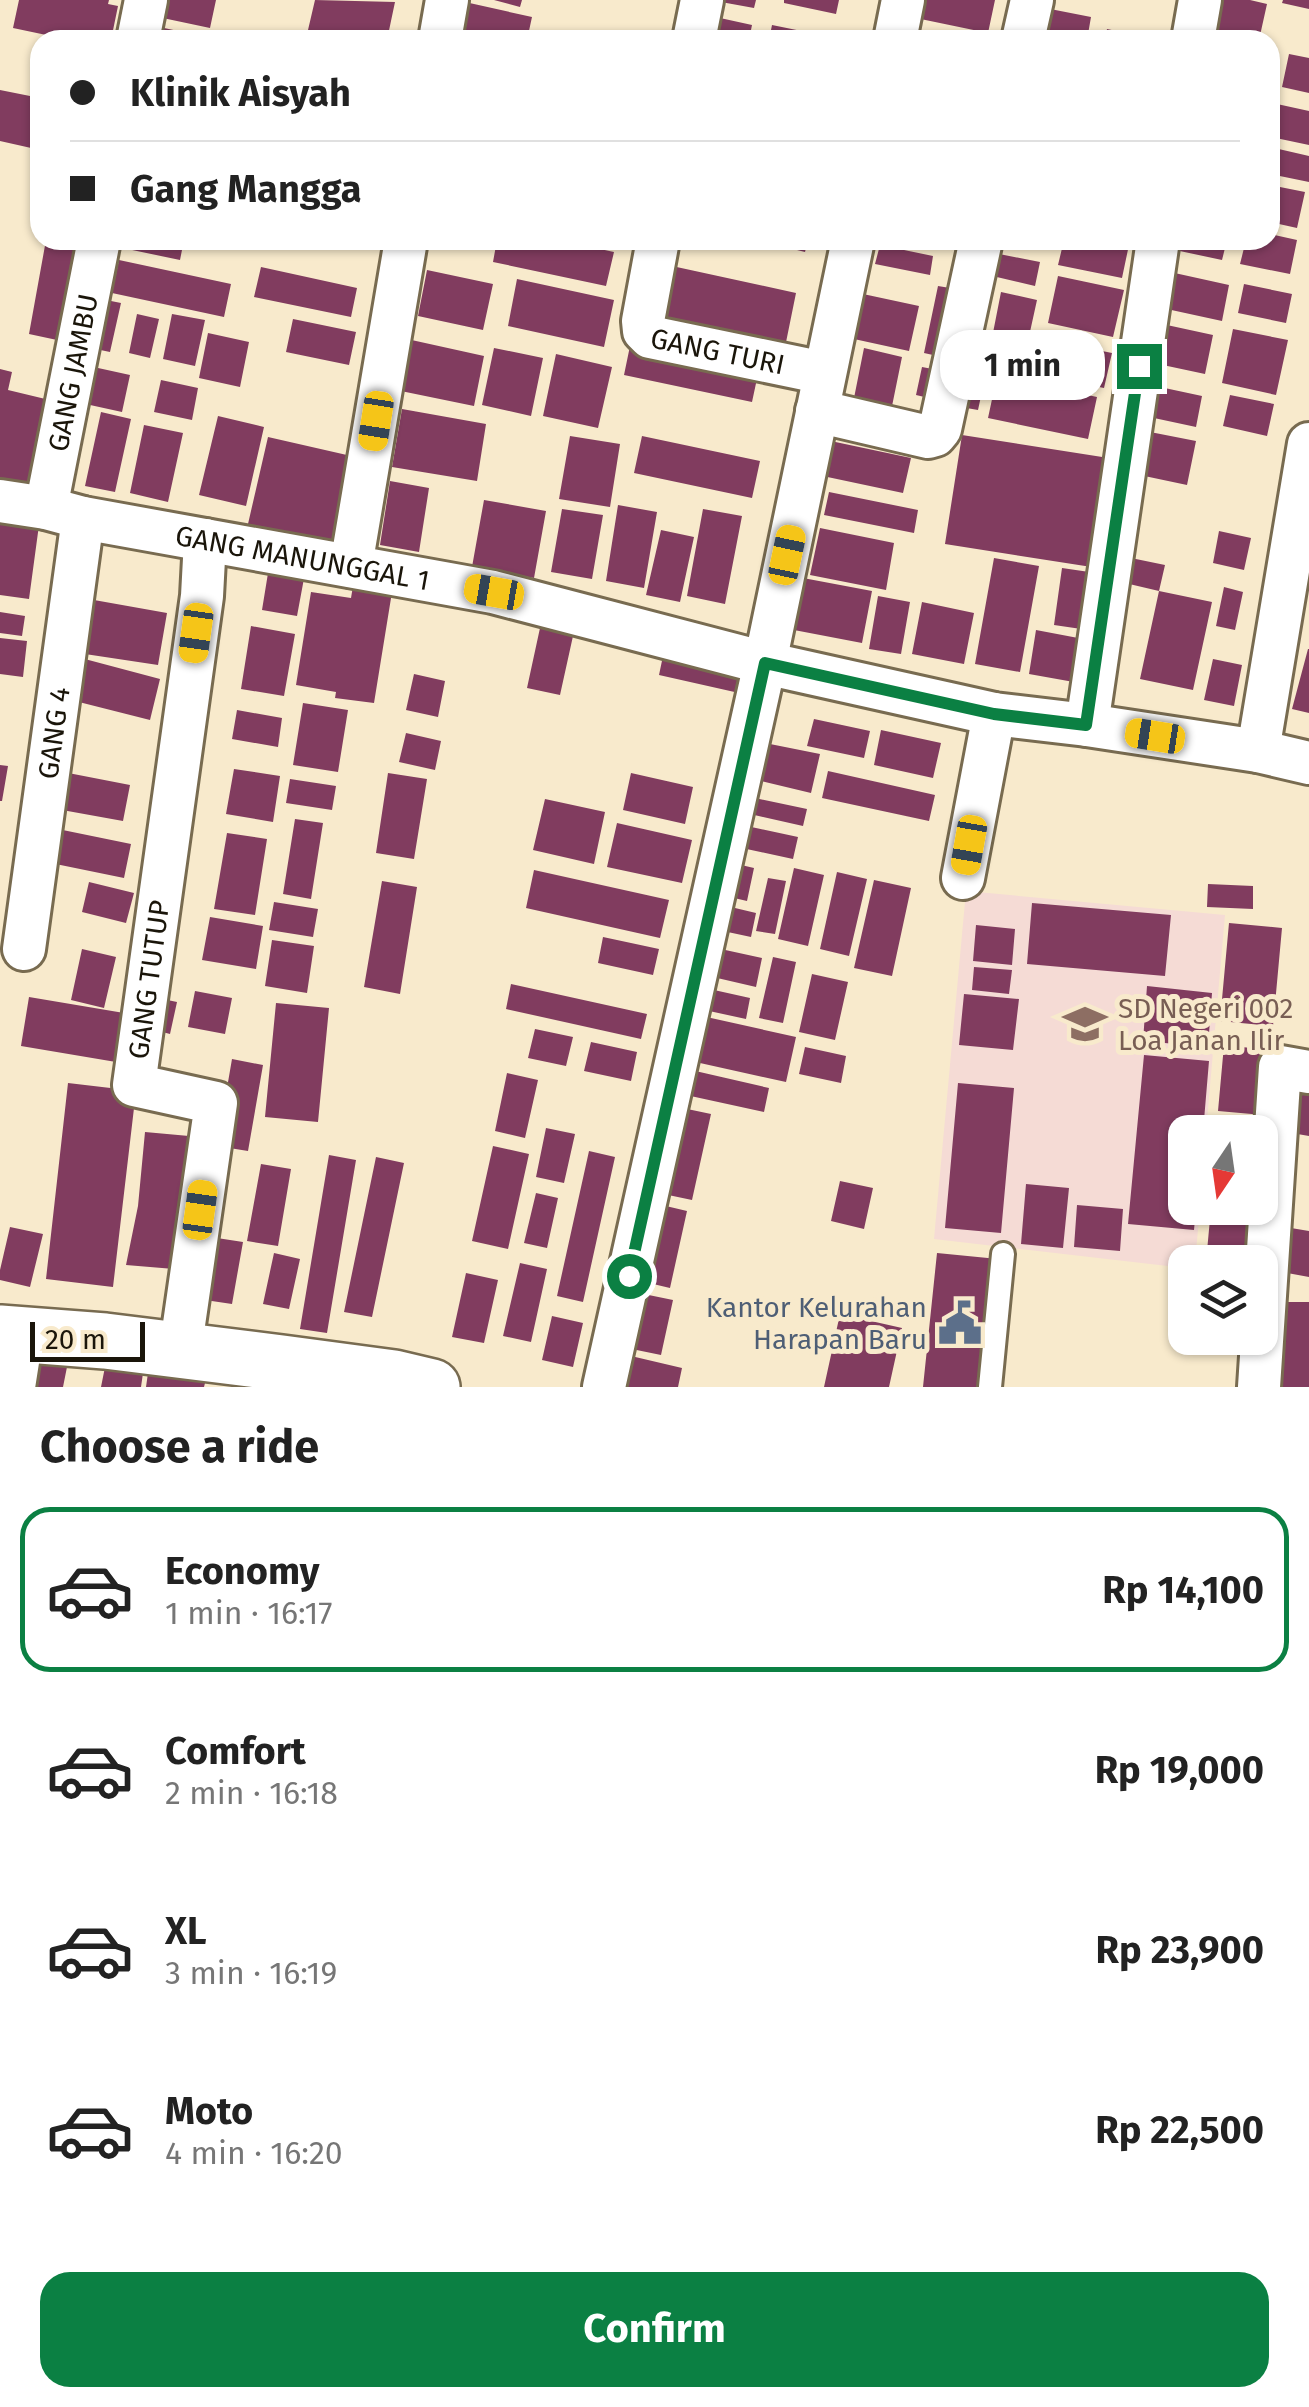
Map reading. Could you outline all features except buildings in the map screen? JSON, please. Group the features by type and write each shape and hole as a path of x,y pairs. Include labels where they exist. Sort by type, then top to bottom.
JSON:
{"highway":[{"path":"12,1352 104,1341 180,1352 239,1372 432,1387"}],"street":[{"path":"140,30 146,0"},
{"path":"442,30 447,0"},
{"path":"696,30 702,0"},
{"path":"897,30 903,0"},
{"path":"1025,30 1032,0"},
{"path":"1195,30 1200,0"},
{"name":"GANG JAMBU","path":"65,514 97,250"},
{"path":"351,566 404,250"},
{"name":"GANG TURI","path":"656,250 643,321 650,337 820,392"},
{"path":"604,1387 765,663 851,250"},
{"path":"820,392 928,437 935,435 940,429 979,250"},
{"path":"1086,725 1157,250"},
{"path":"1258,752 1309,444"},
{"name":"GANG MANUNGGAL 1","path":"0,500 494,592 765,663 994,714 1086,725 1309,763"},
{"name":"GANG 4","path":"24,949 65,514"},
{"name":"GANG TUTUP","path":"180,1352 216,1103 134,1085 202,596 205,540"},
{"path":"963,878 994,714"},
{"path":"1259,1387 1280,1067 1309,1072"}],"lane":[{"path":"990,1387 1004,1254"}],"shaded area":[{"name":"SD Negeri 002 Loa Janan Ilir","path":"966,891 1225,915 1207,1115 1168,1115 1168,1225 1198,1225 1197,1245 1168,1245 1168,1266 934,1239"}],"place":[{"name":"SD Negeri 002 Loa Janan Ilir","path":"1085,1024"},
{"name":"Kantor Kelurahan Harapan Baru","path":"960,1323"}],"route":[{"path":"629,1276 765,663 994,714 1086,725 1139,366"}]}
